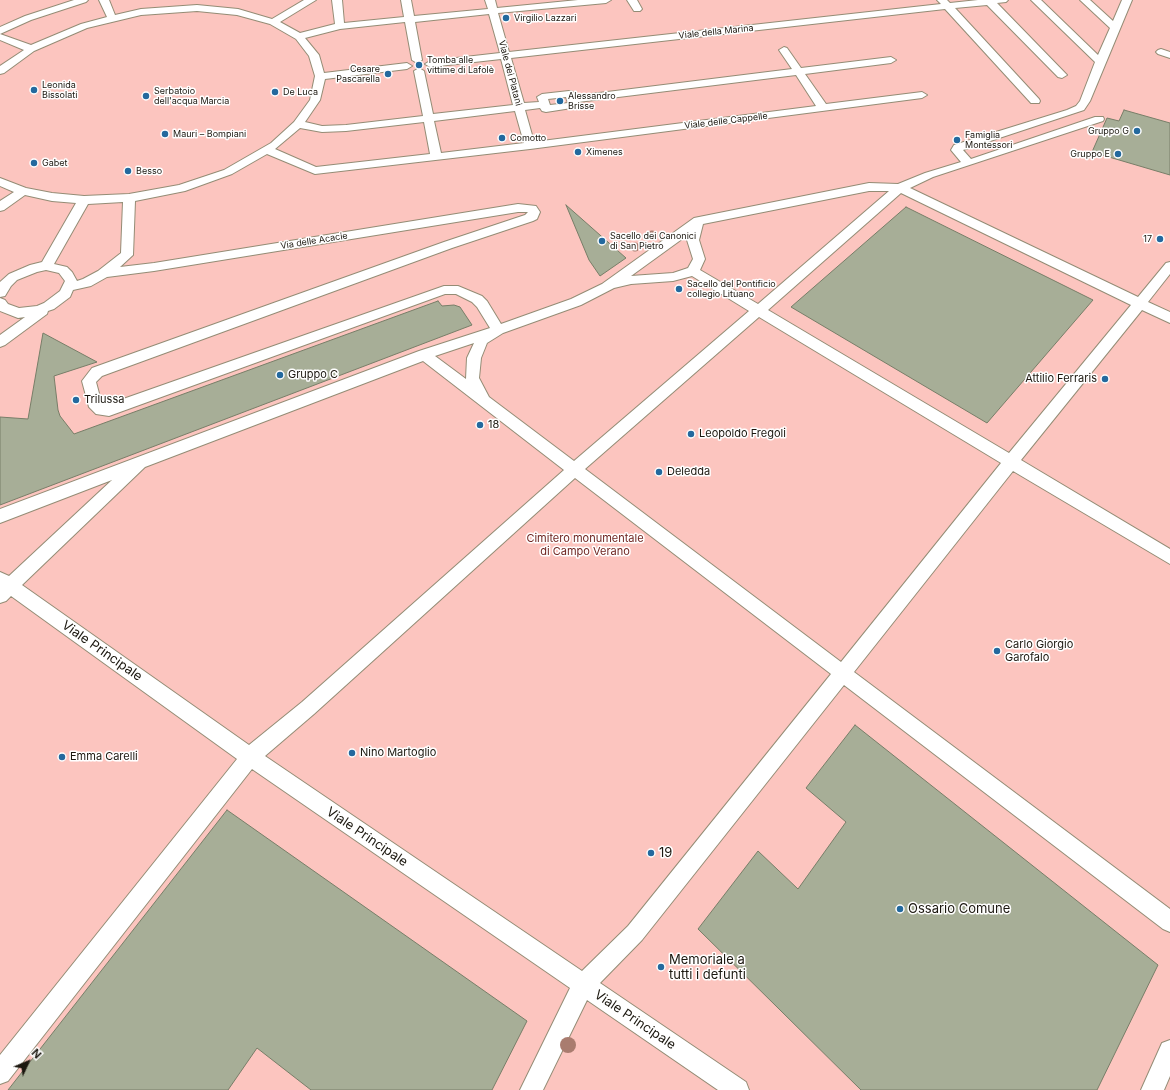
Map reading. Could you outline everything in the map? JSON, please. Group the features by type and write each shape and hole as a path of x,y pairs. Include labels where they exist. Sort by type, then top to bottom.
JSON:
{"lane":[{"path":"0,31 28,18 83,0"},
{"path":"104,0 112,18"},
{"path":"197,8 212,0"},
{"path":"273,22 311,0"},
{"path":"337,0 340,26"},
{"path":"406,0 417,60"},
{"name":"Viale dei Platani","path":"490,0 530,146"},
{"path":"299,37 324,29 340,26 572,2 606,0"},
{"path":"632,0 637,9"},
{"name":"Viale della Marina","path":"430,64 945,3 1003,0"},
{"path":"1036,0 1100,62"},
{"path":"1085,0 1115,28"},
{"path":"969,163 960,155 957,150 958,147 1000,135 1080,108 1085,101 1127,0"},
{"path":"989,1 1062,75"},
{"path":"945,3 1035,101"},
{"path":"0,71 31,49 84,26 141,12 197,8 238,12 273,22 299,37 314,55 320,76 315,100 298,124 267,150 228,172 180,188 129,198 84,200 52,197 23,191 0,182"},
{"path":"0,37 31,49"},
{"path":"784,50 823,108"},
{"path":"320,76 407,66 409,63 417,60 426,60 430,64 428,68 419,71 411,70 407,66"},
{"path":"298,124 322,129 346,128 545,104 546,109 574,105 572,100 891,60"},
{"path":"419,71 436,157"},
{"name":"Viale delle Cappelle","path":"267,150 315,171 530,146 922,95"},
{"path":"0,1073 250,757 308,708 757,310 900,188 929,175 1099,119"},
{"path":"607,287 698,221 869,187 900,188 1170,318"},
{"path":"0,207 23,191"},
{"path":"69,287 87,283 104,273 127,255 129,198"},
{"path":"46,266 84,200"},
{"name":"Via delle Acacie","path":"104,273 154,267 524,208 532,209 534,212 533,216 103,369 94,375 89,381 94,403 101,410 109,410 444,290 458,290 477,299 482,304 498,330"},
{"path":"0,516 424,355 576,302 607,287 631,280 673,277 693,271 699,259 693,240 698,221"},
{"path":"0,293 6,283 13,277 29,270 46,266 64,270 68,274 71,281 65,294 0,342"},
{"path":"531,1090 583,985 635,933 1011,462 1170,266"},
{"path":"0,271 13,277"},
{"path":"693,271 1170,557"},
{"path":"0,303 3,307 18,313 38,310 48,306"},
{"path":"484,400 472,378 474,358 482,340 498,330"},
{"path":"424,355 576,469 1170,922"},
{"path":"3,587 140,463"},
{"name":"Viale Principale","path":"3,587 738,1090"},
{"path":"1152,1090 1170,1051"}],"green space":[{"name":"Cimitero monumentale di Campo Verano","path":"0,0 1170,0 1170,1090 0,1090"}],"building":[{"path":"1124,110 1170,123 1170,175 1092,152 1107,118 1119,121"},
{"path":"566,205 626,258 600,276 589,260"},
{"path":"906,207 1093,300 987,423 791,307"},
{"path":"438,301 442,306 454,305 460,307 472,325 0,505 0,417 28,419 43,333 97,362 54,376 60,416 74,434"},
{"name":"Ossario Comune","path":"855,725 1158,965 1097,1090 861,1090 698,929 758,851 798,889 846,822 806,788"},
{"path":"227,810 527,1021 492,1090 311,1090 257,1048 228,1090 8,1090"}],"place":[{"name":"Virgilio Lazzari","path":"506,18"},
{"name":"Tomba alle vittime di Lafolè","path":"419,65"},
{"name":"Cesare Pascarella","path":"388,74"},
{"name":"Leonida Bissolati","path":"34,90"},
{"name":"De Luca","path":"275,92"},
{"name":"Serbatoio dell'acqua Marcia","path":"146,96"},
{"name":"Alessandro Brisse","path":"560,101"},
{"name":"Gruppo G","path":"1137,131"},
{"name":"Mauri – Bompiani","path":"165,134"},
{"name":"Comotto","path":"502,138"},
{"name":"Famiglia Montessori","path":"957,140"},
{"name":"Ximenes","path":"578,152"},
{"name":"Gruppo E","path":"1118,154"},
{"name":"Gabet","path":"34,163"},
{"name":"Besso","path":"128,171"},
{"name":"17","path":"1160,239"},
{"name":"Sacello dei Canonici di San Pietro","path":"602,241"},
{"name":"Sacello del Pontificio collegio Lituano","path":"679,289"},
{"name":"Gruppo C","path":"280,375"},
{"name":"Attilio Ferraris","path":"1105,379"},
{"name":"Trilussa","path":"76,400"},
{"name":"18","path":"480,425"},
{"name":"Leopoldo Fregoli","path":"691,434"},
{"name":"Deledda","path":"659,472"},
{"name":"Carlo Giorgio Garofalo","path":"997,651"},
{"name":"Nino Martoglio","path":"352,753"},
{"name":"Emma Carelli","path":"62,757"},
{"name":"19","path":"651,853"},
{"name":"Ossario Comune","path":"900,909"},
{"name":"Memoriale a tutti i defunti","path":"661,967"}]}
